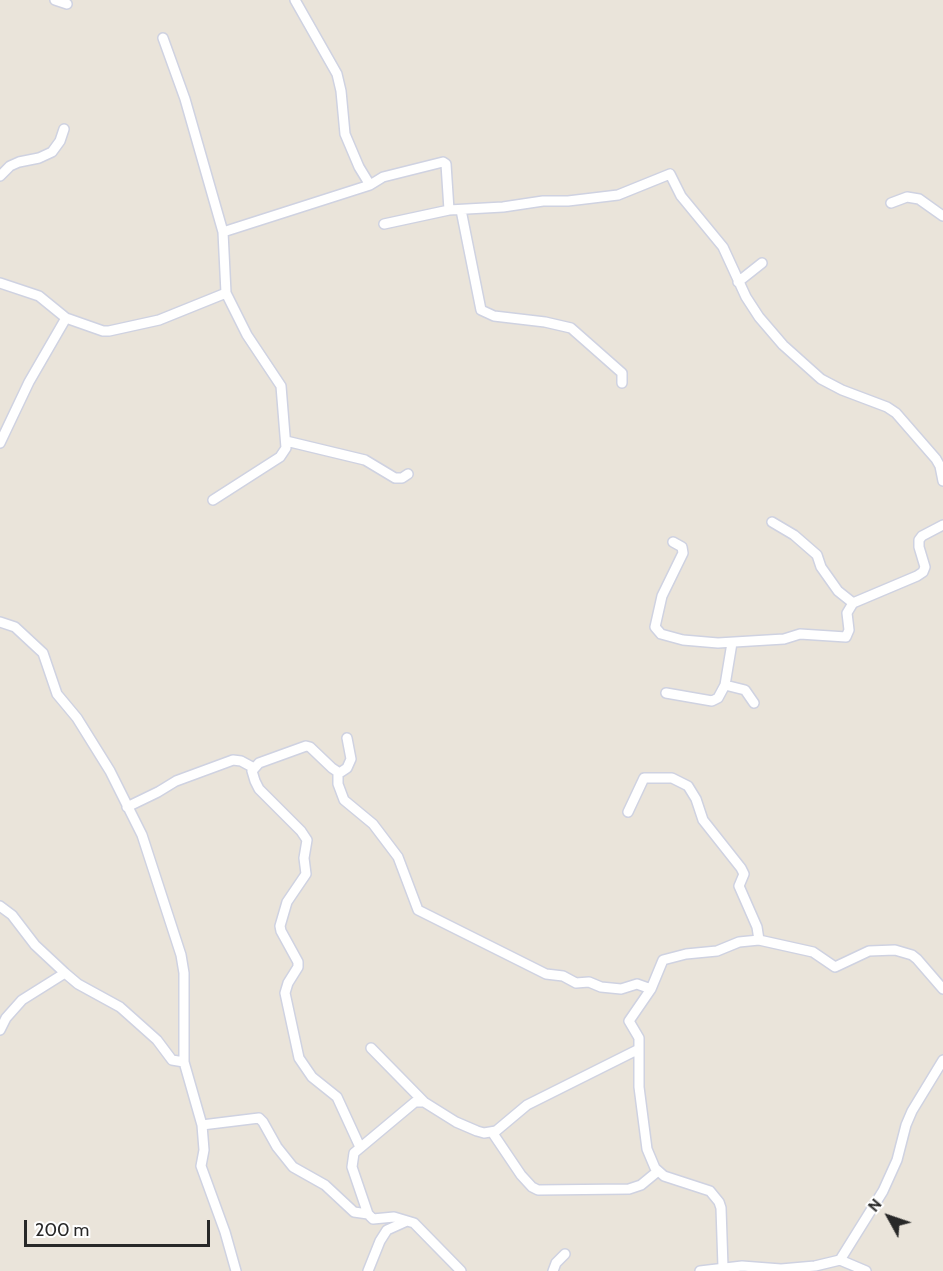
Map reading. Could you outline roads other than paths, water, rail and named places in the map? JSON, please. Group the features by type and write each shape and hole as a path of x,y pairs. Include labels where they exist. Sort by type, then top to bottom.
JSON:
{"street":[{"path":"55,0 67,4"},
{"path":"295,0 337,74 345,134 359,167 370,185"},
{"path":"163,38 185,99 223,232 226,293 248,338 281,386 286,448 280,457 213,500"},
{"path":"0,177 10,166 52,152 60,141 64,129"},
{"path":"223,232 370,185 383,177 443,162 446,164 448,210"},
{"path":"384,224 448,210 618,195 670,174 681,196 723,247 738,282 759,317 783,345 821,379 842,390 888,407 896,413 936,459 943,481"},
{"path":"891,203 907,197 919,199 943,216"},
{"path":"461,210 481,310 508,318 571,328 622,373 622,383"},
{"path":"738,282 762,263"},
{"path":"0,283 39,296 66,318 103,331 159,320 226,293"},
{"path":"0,443 29,382 66,318"},
{"path":"286,441 365,460 395,478 402,478 408,474"},
{"path":"771,522 817,555 821,567 838,591 853,603"},
{"path":"673,542 682,547 683,553 662,596 656,622 657,630 661,634 683,640 732,643 784,639 800,634 846,637 849,630 847,612 853,603 923,572 925,567 919,540 943,525"},
{"path":"0,622 15,627 43,653 57,694 77,718 110,771 142,835 181,955 184,973 184,1062 202,1125 204,1150 201,1166 225,1232 236,1271"},
{"path":"666,693 715,700 722,694 725,685 732,643"},
{"path":"725,685 745,690 754,703"},
{"path":"338,772 347,768 351,759 347,738"},
{"path":"360,1147 336,1097 331,1090 312,1077 299,1058 285,993 288,982 298,967 298,962 280,927 287,902 306,874 304,858 307,840 302,831 259,789 253,775 254,768 259,763 306,746 338,772 338,784 345,800 373,824 398,857 418,910 546,974 563,976 576,983 589,982 601,987 621,989 637,984 651,989"},
{"path":"127,807 176,781 229,762 241,761 254,768"},
{"path":"628,812 644,778 672,778 688,786 703,820 744,874 739,886 757,927 759,940"},
{"path":"0,906 12,915 34,945 65,973 78,984 120,1007 157,1040 172,1060 184,1062"},
{"path":"723,1267 722,1208 716,1196 710,1191 669,1178 658,1171 647,1149 639,1087 639,1038 629,1021 651,989 660,965 666,958 717,951 739,942 759,940 813,952 835,967 869,951 895,950 912,955 917,959 943,989"},
{"path":"0,1030 6,1018 22,1000 65,973"},
{"path":"371,1048 424,1102 456,1122 480,1132 492,1132 527,1105 639,1049"},
{"path":"840,1260 883,1191 897,1160 912,1111 943,1060"},
{"path":"368,1215 352,1167 354,1153 412,1103 424,1102"},
{"path":"202,1125 259,1118 277,1148 293,1167 325,1185 354,1212 368,1215 373,1219 394,1217 414,1223 461,1271"},
{"path":"492,1132 521,1175 538,1190 629,1189 640,1185 658,1171"},
{"path":"368,1271 387,1230 407,1221"},
{"path":"553,1271 556,1263 565,1254"},
{"path":"700,1271 742,1266 782,1269 815,1266 840,1260 866,1271"}]}
